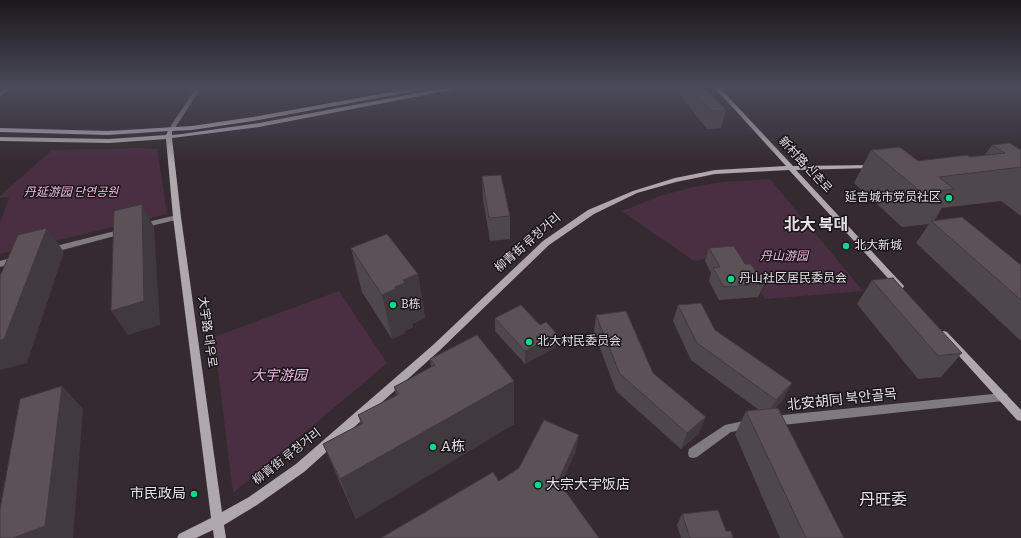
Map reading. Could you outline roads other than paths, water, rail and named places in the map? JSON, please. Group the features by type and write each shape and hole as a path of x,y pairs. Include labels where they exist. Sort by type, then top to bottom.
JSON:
{"street":[{"path":"170,134 183,113"},
{"path":"0,130 170,134 285,113"},
{"path":"0,139 94,141 259,125 321,113"},
{"name":"新村路 신촌로","path":"741,113 906,292"},
{"name":"大宇路 대우로","path":"170,134 177,217 219,521 220,538"},
{"name":"柳青街 류청거리","path":"183,538 219,521 253,501 300,468 436,348 537,251 574,222 591,212 635,192 675,180 715,172 879,166"},
{"path":"46,252 177,217"},
{"path":"0,264 23,258"},
{"path":"938,327 1021,417"},
{"name":"北安胡同 북안골목","path":"693,453 729,428 761,423 1003,397"}],"place":[{"name":"延吉城市党员社区","path":"949,198"},
{"name":"北大新城","path":"846,246"},
{"name":"丹山社区居民委员会","path":"731,279"},
{"name":"B栋","path":"393,305"},
{"name":"北大村民委员会","path":"529,342"},
{"name":"A栋","path":"433,447"},
{"name":"大宗大宇饭店","path":"538,485"},
{"name":"市民政局","path":"194,494"}],"district":[{"name":"北大 북대","path":"816,226"},
{"name":"丹旺委","path":"883,501"}],"park label":[{"name":"丹延游园 단연공원","path":"71,193"},
{"name":"丹山游园","path":"784,257"},
{"name":"大宇游园","path":"279,376"}]}
